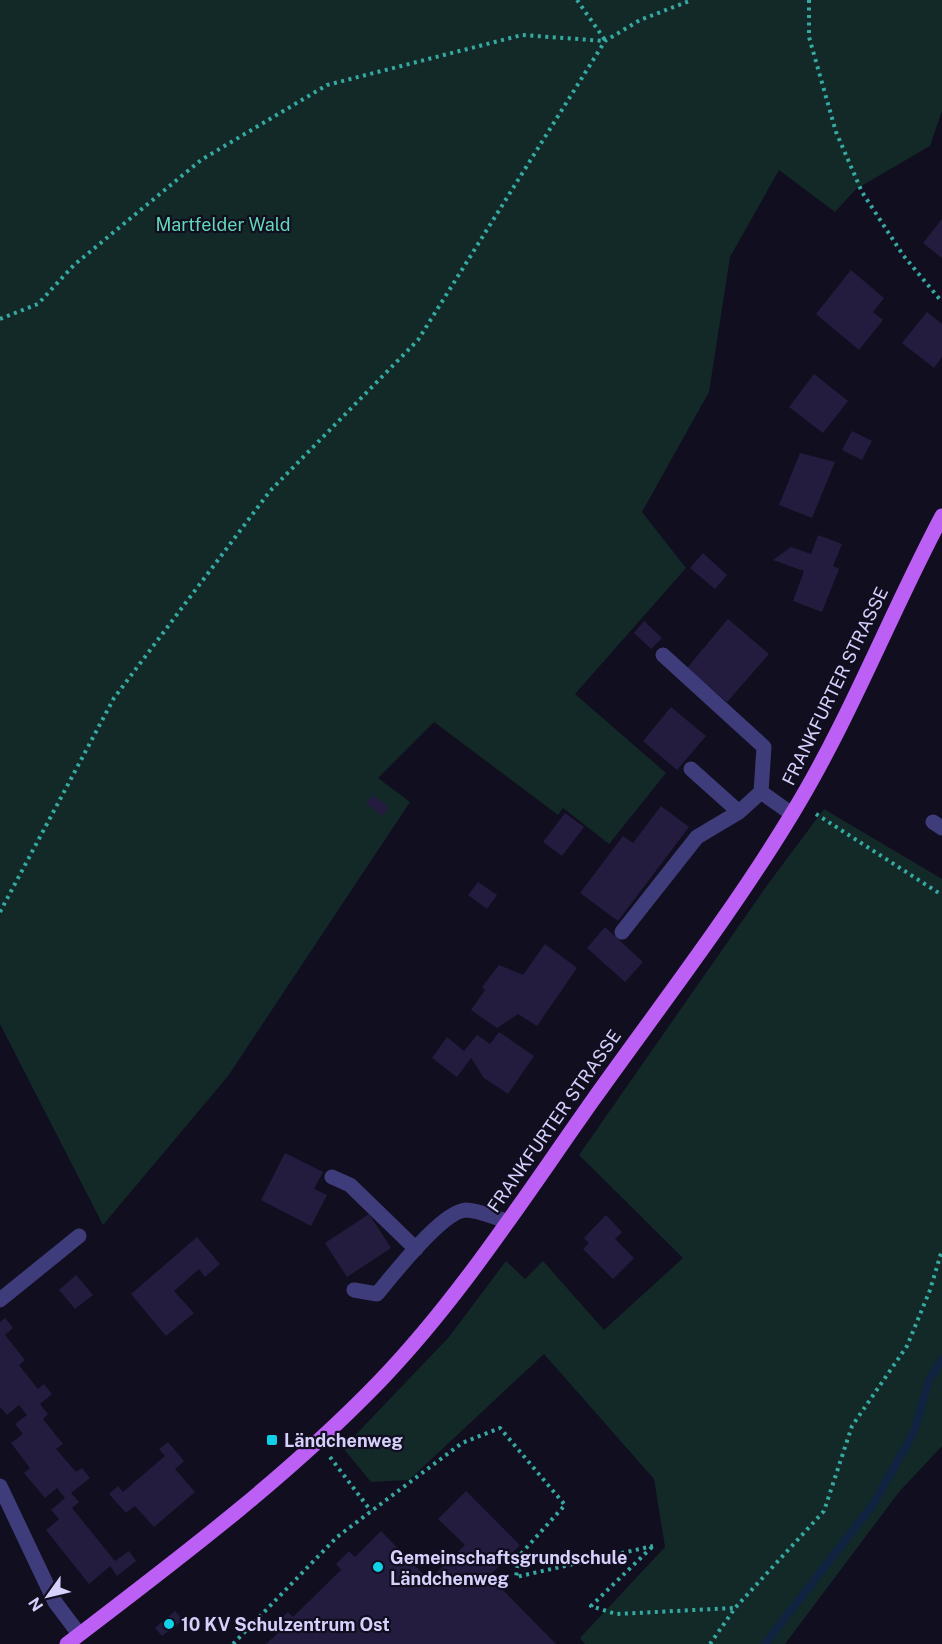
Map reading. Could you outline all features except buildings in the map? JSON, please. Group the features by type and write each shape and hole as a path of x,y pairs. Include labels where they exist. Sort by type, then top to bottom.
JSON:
{"main road":[{"name":"FRANKFURTER STRASSE","path":"67,1644 225,1520 318,1441 380,1381 434,1318 507,1221 795,808 831,744 942,516"}],"street":[{"path":"622,932 697,837 739,812 761,792 764,747 663,655"},
{"path":"691,769 739,812"},
{"path":"761,792 795,808"},
{"path":"332,1177 350,1185 416,1249"},
{"path":"354,1290 377,1293 436,1228 455,1214 466,1210 507,1221"},
{"path":"0,1300 80,1236"},
{"path":"0,1486 55,1602 80,1634"}],"path":[{"path":"578,0 605,41"},
{"path":"0,912 114,698 270,492 418,340 605,41 640,20 692,0"},
{"path":"809,0 809,37 840,142 862,192 903,255 942,302"},
{"path":"0,318 38,304 74,265 201,160 327,85 522,35 605,41"},
{"path":"795,808 942,895"},
{"path":"710,1644 735,1608 824,1511 852,1426 907,1346 930,1290 942,1250"},
{"path":"233,1644 337,1537 462,1443 500,1428 565,1505 519,1556 516,1577 652,1546 591,1606 616,1614 735,1608"},
{"path":"318,1441 371,1511"}],"green space":[{"name":"Martfelder Wald","path":"0,0 942,0 942,111 930,146 856,189 835,212 779,170 730,257 709,392 642,512 686,568 575,694 666,773 609,844 563,808 558,815 434,722 378,778 410,802 228,1076 103,1225 0,1024"},
{"path":"824,809 942,879 942,1446 899,1492 785,1644 585,1644 580,1638 665,1547 654,1479 544,1354 409,1480 371,1482 343,1448 449,1337 506,1261 525,1279 543,1261 604,1330 683,1258 579,1155 768,884"}],"waterway":[{"path":"765,1644 874,1503 914,1432 929,1380 942,1359"}],"place":[{"name":"Ländchenweg","path":"272,1440"},
{"name":"Gemeinschaftsgrundschule Ländchenweg","path":"378,1567"},
{"name":"10 KV Schulzentrum Ost","path":"169,1624"}]}
